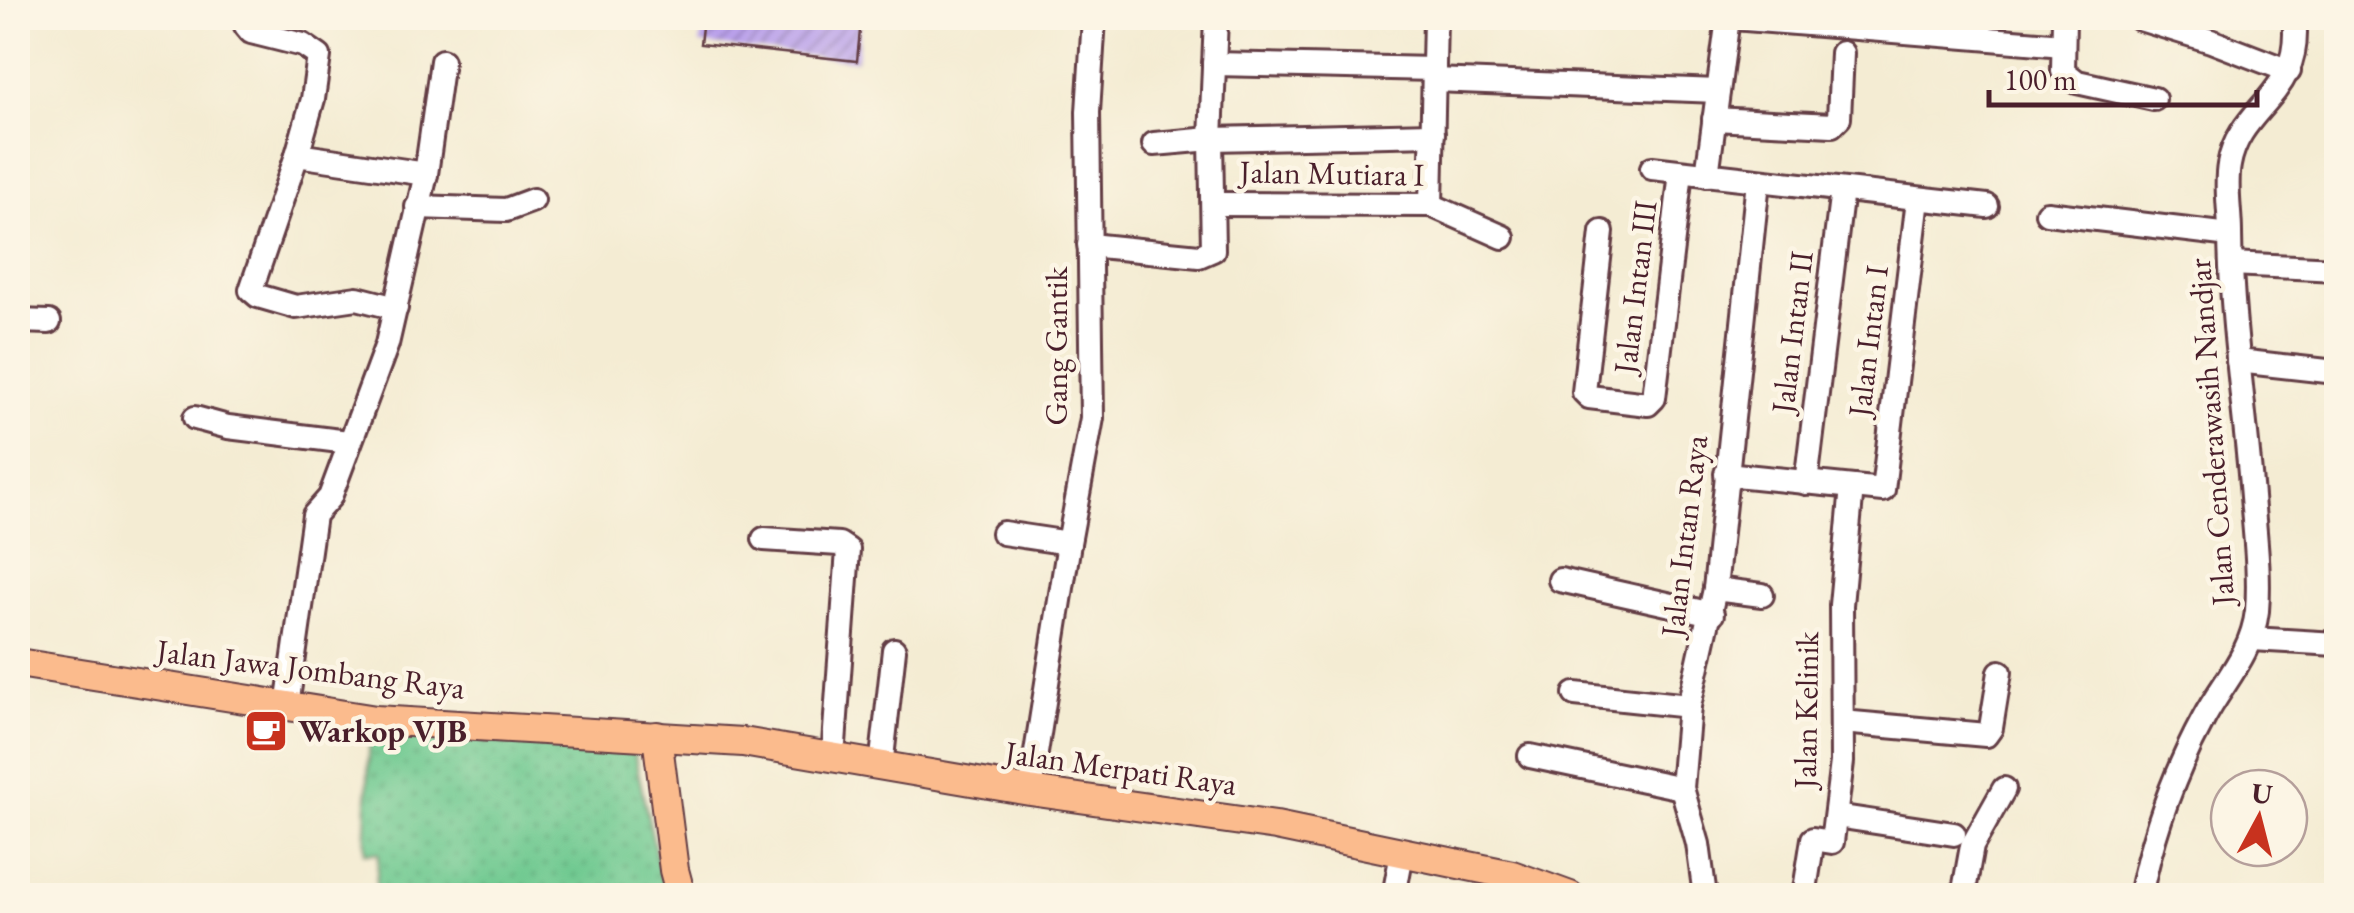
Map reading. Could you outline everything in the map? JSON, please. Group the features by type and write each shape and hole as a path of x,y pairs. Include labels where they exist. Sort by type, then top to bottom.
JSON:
{"main road":[{"name":"Jalan Jawa Jombang Raya","path":"18,663 376,720 657,736"},
{"name":"Jalan Merpati Raya","path":"657,736 743,742 1030,791 1276,826 1512,874 1570,896"},
{"path":"657,736 674,870 681,896"}],"street":[{"path":"247,18 246,26 251,32 303,45 319,56 297,156 250,290 296,307 357,298 396,308"},
{"name":"Gang Gantik","path":"1030,791 1092,418 1088,112 1094,18"},
{"path":"1089,245 1206,256 1213,250 1216,18"},
{"path":"1431,205 1435,18"},
{"path":"1708,175 1730,18 2063,45"},
{"path":"2064,18 2063,71 2070,79 2154,100"},
{"name":"Jalan Cenderawasih Nandjar","path":"2140,896 2157,824 2174,777 2206,714 2252,639 2257,606 2256,554 2238,362 2228,175 2233,149 2288,71 2294,18"},
{"path":"2140,19 2288,71"},
{"path":"1714,119 1832,125 1839,118 1842,54"},
{"path":"286,706 314,515 330,497 387,344 426,174 442,62"},
{"path":"1214,64 1718,90"},
{"path":"1154,144 1432,134"},
{"path":"297,156 426,174"},
{"path":"1652,168 1988,206"},
{"name":"Jalan Intan III","path":"1602,232 1583,387 1589,396 1644,404 1654,398 1681,172"},
{"name":"Jalan Intan Raya","path":"1705,896 1698,844 1682,788 1689,706 1712,614 1758,181"},
{"name":"Jalan Intan II","path":"1806,482 1842,190"},
{"name":"Jalan Intan I","path":"1852,487 1883,490 1918,199"},
{"path":"417,207 506,210 533,200"},
{"name":"Jalan Mutiara I","path":"1214,204 1431,205 1503,237"},
{"path":"2047,213 2230,235"},
{"path":"2231,264 2336,269"},
{"path":"18,321 49,322"},
{"path":"2238,362 2336,372"},
{"path":"196,418 228,428 348,442"},
{"path":"1726,474 1852,487"},
{"name":"Jalan Kelinik","path":"1852,487 1841,605 1842,722 1836,816 1954,834"},
{"path":"1003,533 1069,543"},
{"path":"764,539 840,544 848,550 832,758"},
{"path":"1560,580 1712,614"},
{"path":"1715,589 1762,595"},
{"path":"2252,639 2336,644"},
{"path":"881,767 894,650"},
{"path":"1842,722 1986,736 1991,728 2000,672"},
{"path":"1575,694 1689,706"},
{"path":"1530,756 1682,788"},
{"path":"1963,896 1972,846 2004,789"},
{"path":"1804,896 1813,839 1832,842 1836,816"},
{"path":"1394,896 1402,853"}],"green space":[{"path":"370,731 634,753 665,895 375,895 379,853 365,853"}],"building":[{"path":"703,18 861,20 857,61 700,44"}],"place":[{"name":"Warkop VJB","path":"266,731"}]}
